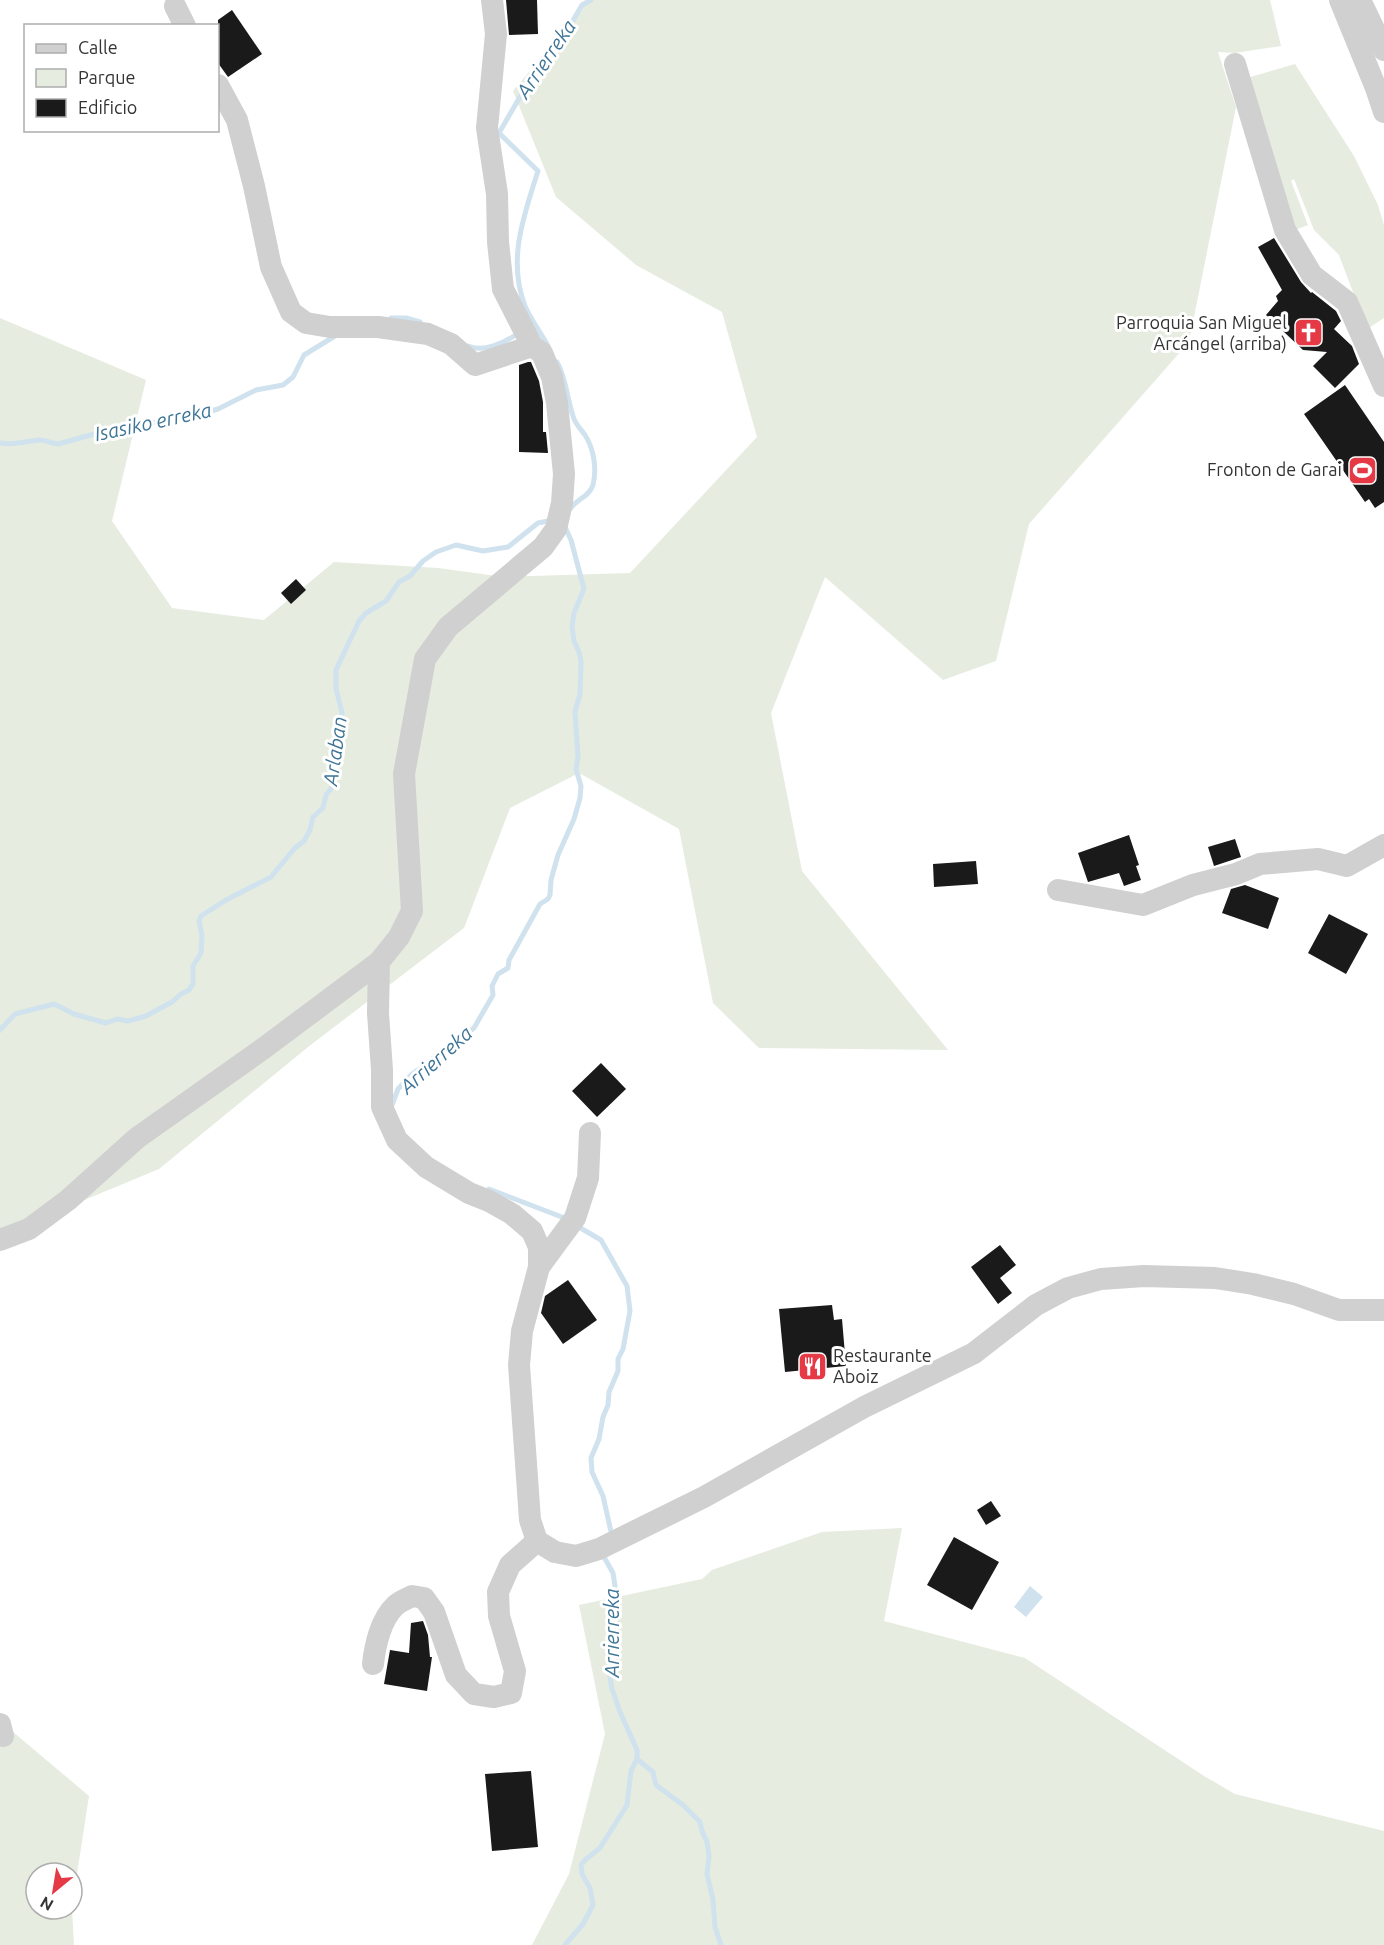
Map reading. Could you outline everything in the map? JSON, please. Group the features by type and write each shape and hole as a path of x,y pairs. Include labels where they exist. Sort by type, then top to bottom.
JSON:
{"street":[{"path":"0,1240 29,1228 61,1206 137,1138 264,1048 379,962 399,937 412,911 404,774 425,659 448,627 543,548 556,529 562,503 564,474 552,377 542,353 532,346 503,289 498,242 497,194 487,128 496,34 492,0"},
{"path":"1340,0 1384,112"},
{"path":"1360,0 1384,50"},
{"path":"175,6 184,24"},
{"path":"1235,63 1286,230 1312,275 1347,302 1384,386"},
{"path":"219,87 237,120 271,267 291,312 306,323 330,327 378,327 428,334 451,344 475,365 532,346"},
{"path":"1058,890 1143,905 1193,885 1236,874 1260,864 1318,859 1347,866 1384,845"},
{"path":"379,962 378,1013 382,1107 397,1140 426,1167 469,1193 512,1214 532,1231 539,1247 539,1268 522,1331 519,1365 530,1520 537,1541 555,1552 576,1556 608,1545 741,1476 866,1406 974,1353 1036,1305 1068,1288 1101,1279 1144,1276 1215,1278 1274,1289 1339,1310 1384,1310"},
{"path":"539,1268 570,1225 588,1178 590,1133"},
{"path":"373,1664 383,1624 395,1606 412,1596 424,1598 434,1612 456,1675 474,1694 495,1698 511,1693 515,1671 499,1616 498,1592 510,1565 537,1541"}],"green space":[{"path":"589,0 1270,0 1281,46 1235,53 1218,52 1236,107 1189,342 1029,524 996,661 943,680 825,577 771,713 802,871 948,1050 759,1048 713,1003 679,829 579,773 510,808 464,928 308,1047 159,1169 0,1235 0,318 146,380 112,521 172,608 264,620 334,562 438,568 504,577 630,573 757,437 722,312 636,265 556,197 513,91"},
{"path":"1295,64 1354,156 1378,205 1384,225 1384,318 1367,329 1339,255 1314,230 1294,179 1291,181 1308,225 1295,230 1247,78"},
{"path":"902,1528 884,1621 1025,1658 1235,1794 1384,1831 1384,1945 532,1945 569,1874 605,1734 579,1605 702,1579 712,1570 822,1532"},
{"path":"0,1721 89,1796 79,1861 24,1861 24,1921 73,1921 74,1945 0,1945"}],"water":[{"path":"1030,1586 1043,1597 1026,1617 1014,1607"}],"building":[{"path":"506,0 537,0 538,34 509,35"},
{"path":"232,10 262,54 228,77 219,64 218,20"},
{"path":"1274,238 1301,282 1311,293 1336,311 1341,321 1334,329 1352,346 1359,364 1335,388 1313,366 1327,352 1303,350 1266,315 1278,301 1276,296 1282,290 1258,247"},
{"path":"531,362 539,381 543,402 543,432 546,432 548,453 519,452 519,365"},
{"name":"Fronton de Garai","path":"1345,385 1384,442 1384,502 1375,508 1369,499 1365,502 1304,414"},
{"path":"296,579 306,590 291,604 281,593"},
{"path":"1129,835 1139,865 1136,866 1141,880 1124,886 1119,873 1088,882 1078,853"},
{"path":"1235,839 1241,857 1214,866 1208,847"},
{"path":"976,861 978,884 934,887 933,864"},
{"path":"1245,885 1279,898 1268,929 1222,913 1231,889"},
{"path":"1329,914 1368,934 1346,974 1308,953"},
{"path":"601,1063 626,1089 597,1117 572,1091"},
{"path":"1000,1245 1016,1265 1000,1278 1012,1293 998,1304 971,1267"},
{"path":"568,1280 597,1320 563,1344 541,1313 545,1296"},
{"path":"832,1305 834,1320 842,1319 846,1366 785,1372 779,1309"},
{"path":"991,1501 1001,1516 986,1525 977,1510"},
{"path":"954,1537 999,1562 972,1610 927,1585"},
{"path":"423,1621 428,1635 430,1657 432,1657 427,1691 384,1684 390,1650 409,1653 411,1623"},
{"path":"531,1771 538,1847 492,1851 485,1774"}],"waterway":[{"name":"Arrierreka","path":"548,346 525,306 517,272 523,221 538,171 499,133 542,59 564,36 582,5 591,0"},
{"name":"Isasiko erreka","path":"391,318 406,318 420,322"},
{"name":"Isasiko erreka","path":"468,346 487,348 500,344 517,334"},
{"name":"Isasiko erreka","path":"0,443 15,444 44,440 58,444 109,430 198,415 218,409 256,390 283,385 293,377 304,355 335,336"},
{"name":"Arrierreka","path":"557,362 574,419 588,441 595,466 591,489 571,508"},
{"name":"Arlaban","path":"0,1030 15,1014 54,1004 74,1014 106,1023 117,1019 128,1021 146,1016 189,990 193,984 193,966 201,953 202,936 199,921 201,916 226,900 271,877 294,849 304,841 313,817 323,808 326,795 333,786 336,769 334,757 336,727 342,713 336,688 336,670 359,621 366,613 386,601 399,582 410,576 423,561 436,552 456,545 483,551 508,547 538,523 553,520"},
{"name":"Arrierreka","path":"392,1105 398,1089 411,1075 474,1028 493,995 492,986 498,974 508,968 509,960 540,904 550,895 551,880 558,855 574,819 581,786 576,769 578,757 575,712 580,694 581,662 572,627 574,613 584,589 571,540 565,527"},
{"name":"Arrierreka","path":"489,1189 567,1219"},
{"name":"Arrierreka","path":"577,1226 601,1240 627,1286 630,1311 623,1349 618,1359 618,1371 609,1392 599,1439 591,1458 592,1472 603,1496 612,1536"},
{"name":"Arrierreka","path":"565,1945 583,1924 593,1905 590,1888 582,1874 581,1865 600,1848 627,1805 631,1771 637,1759 637,1750 620,1712 610,1677 617,1628 613,1573 604,1557 605,1553"},
{"path":"637,1759 653,1772 656,1785 683,1805 700,1822 707,1842 709,1856 707,1874 713,1900 715,1927 721,1945"}],"place":[{"name":"Parroquia San Miguel Arcángel (arriba)","path":"1308,333"},
{"name":"Fronton de Garai","path":"1363,470"},
{"name":"Restaurante Aboiz","path":"812,1366"}]}
